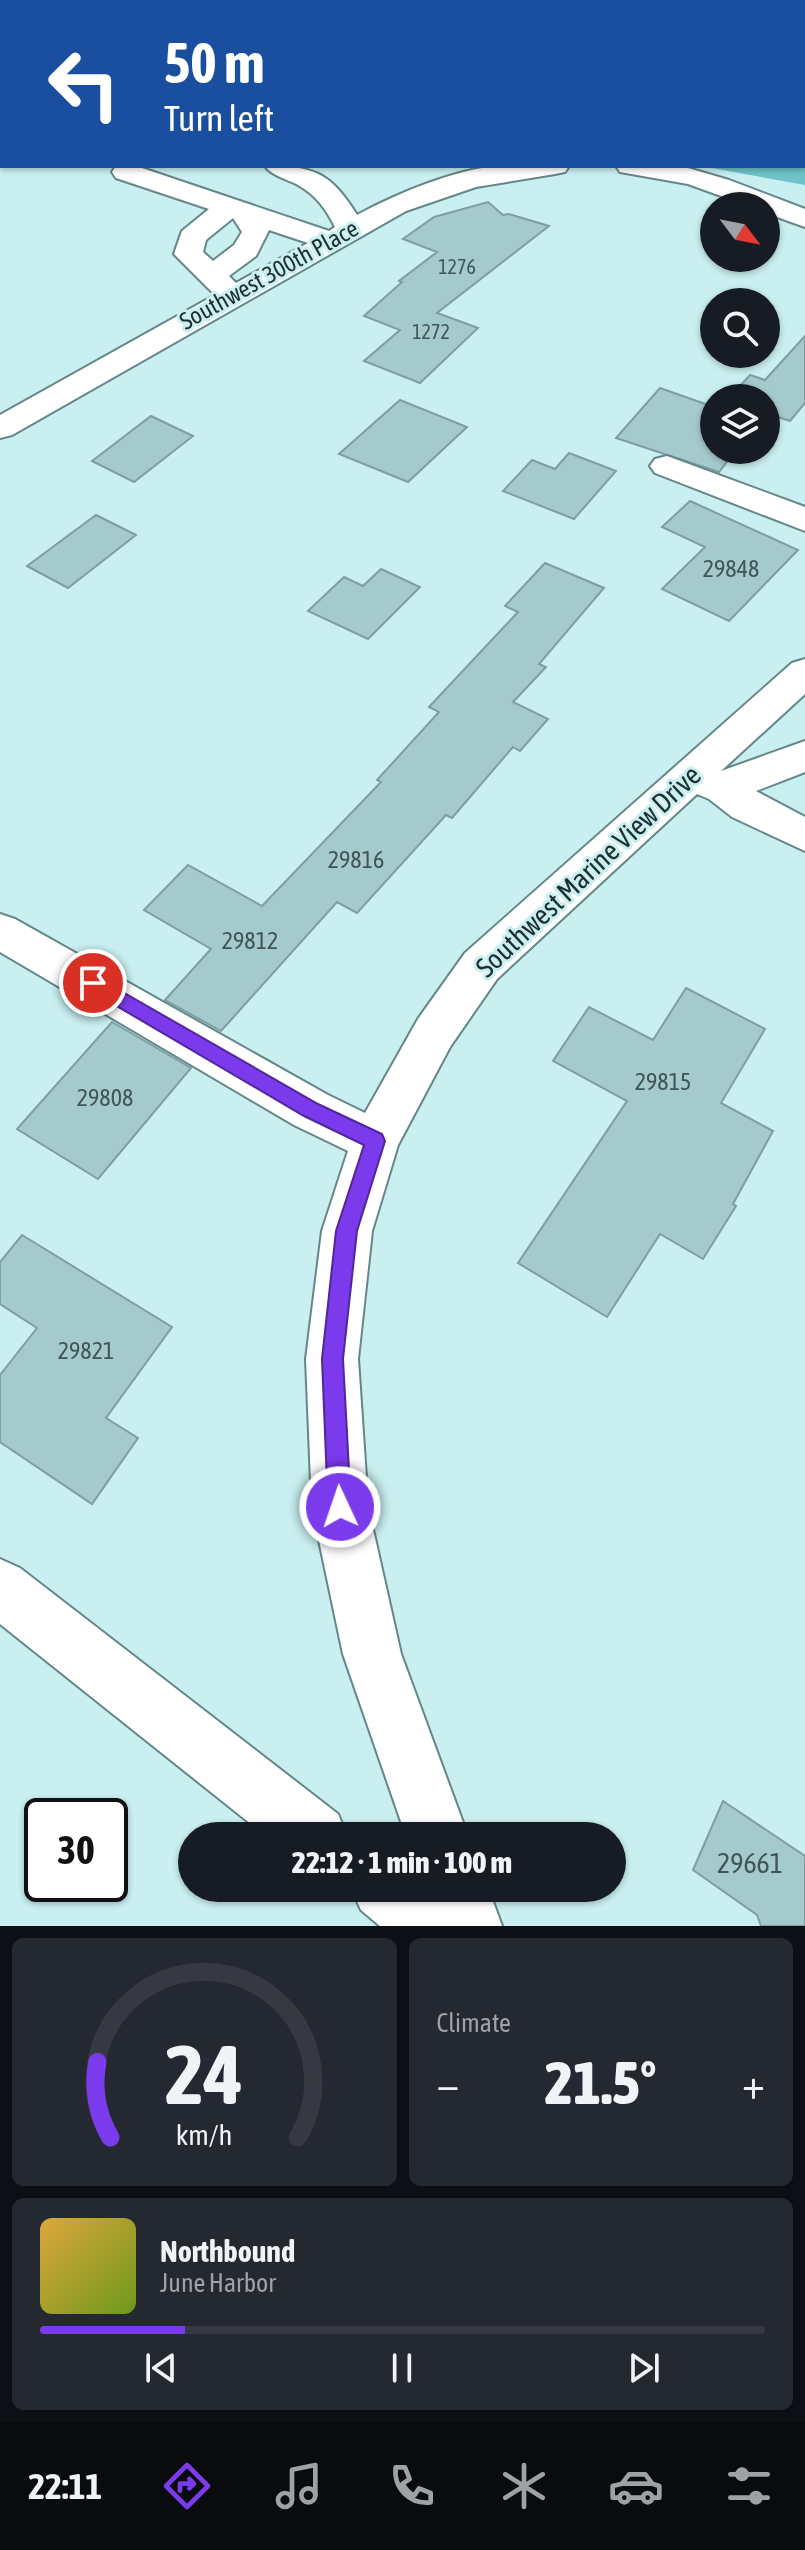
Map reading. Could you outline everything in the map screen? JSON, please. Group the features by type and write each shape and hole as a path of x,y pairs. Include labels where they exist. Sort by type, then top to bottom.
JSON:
{"street":[{"path":"126,172 238,210 341,235 333,195 284,168"},
{"name":"Southwest 300th Place","path":"0,428 222,286 341,235 396,205 469,180 532,168"},
{"path":"641,168 690,177 805,219"},
{"path":"238,210 256,232 222,286 188,254 192,237 238,210"},
{"path":"667,466 805,520"},
{"name":"Southwest Marine View Drive","path":"432,1822 372,1654 340,1507 332,1359 347,1231 375,1141 434,1033 481,966 707,782 805,672"},
{"path":"707,782 805,756"},
{"path":"707,782 746,806 805,835"},
{"path":"0,931 311,1110 375,1141"},
{"path":"0,1588 298,1822"},
{"path":"401,1902 431,1926"},
{"path":"461,1902 470,1926"}],"shaded area":[{"path":"712,168 805,168 805,185"}],"building":[{"path":"488,202 503,215 549,226 437,313 478,328 420,383 364,361 400,330 364,316 402,282 399,281 437,252 403,239 434,217"},
{"path":"805,336 805,403 790,421 780,418 780,384 742,384 750,375 765,380 776,368 780,368 780,364"},
{"path":"660,388 700,402 700,464 725,464 719,472 616,438"},
{"path":"400,400 467,427 408,482 339,454"},
{"path":"151,416 193,436 134,482 92,461"},
{"path":"569,453 616,471 574,519 503,491 532,460 555,469"},
{"path":"690,501 798,550 729,621 662,589 705,547 662,527"},
{"path":"96,515 136,535 68,588 27,566"},
{"path":"545,563 604,588 539,664 546,667 513,702 548,719 520,751 513,747 452,818 446,815 357,913 337,902 221,1031 165,1000 211,949 144,910 188,865 262,906 381,782 377,780 439,712 429,707 518,612 505,606"},
{"path":"381,569 420,587 368,639 308,611 344,577 363,586"},
{"path":"686,988 765,1029 721,1103 773,1131 733,1204 736,1206 703,1259 660,1234 607,1317 518,1263 627,1101 553,1061 589,1007 653,1040"},
{"path":"112,1022 191,1068 98,1179 17,1129"},
{"path":"22,1235 172,1327 106,1418 138,1438 92,1504 0,1442 0,1375 37,1328 0,1304 0,1262"},
{"path":"723,1801 805,1856 805,1926 761,1926 757,1915 693,1870"}],"route":[{"path":"93,983 311,1110 375,1141 347,1231 332,1359 340,1507"}]}
